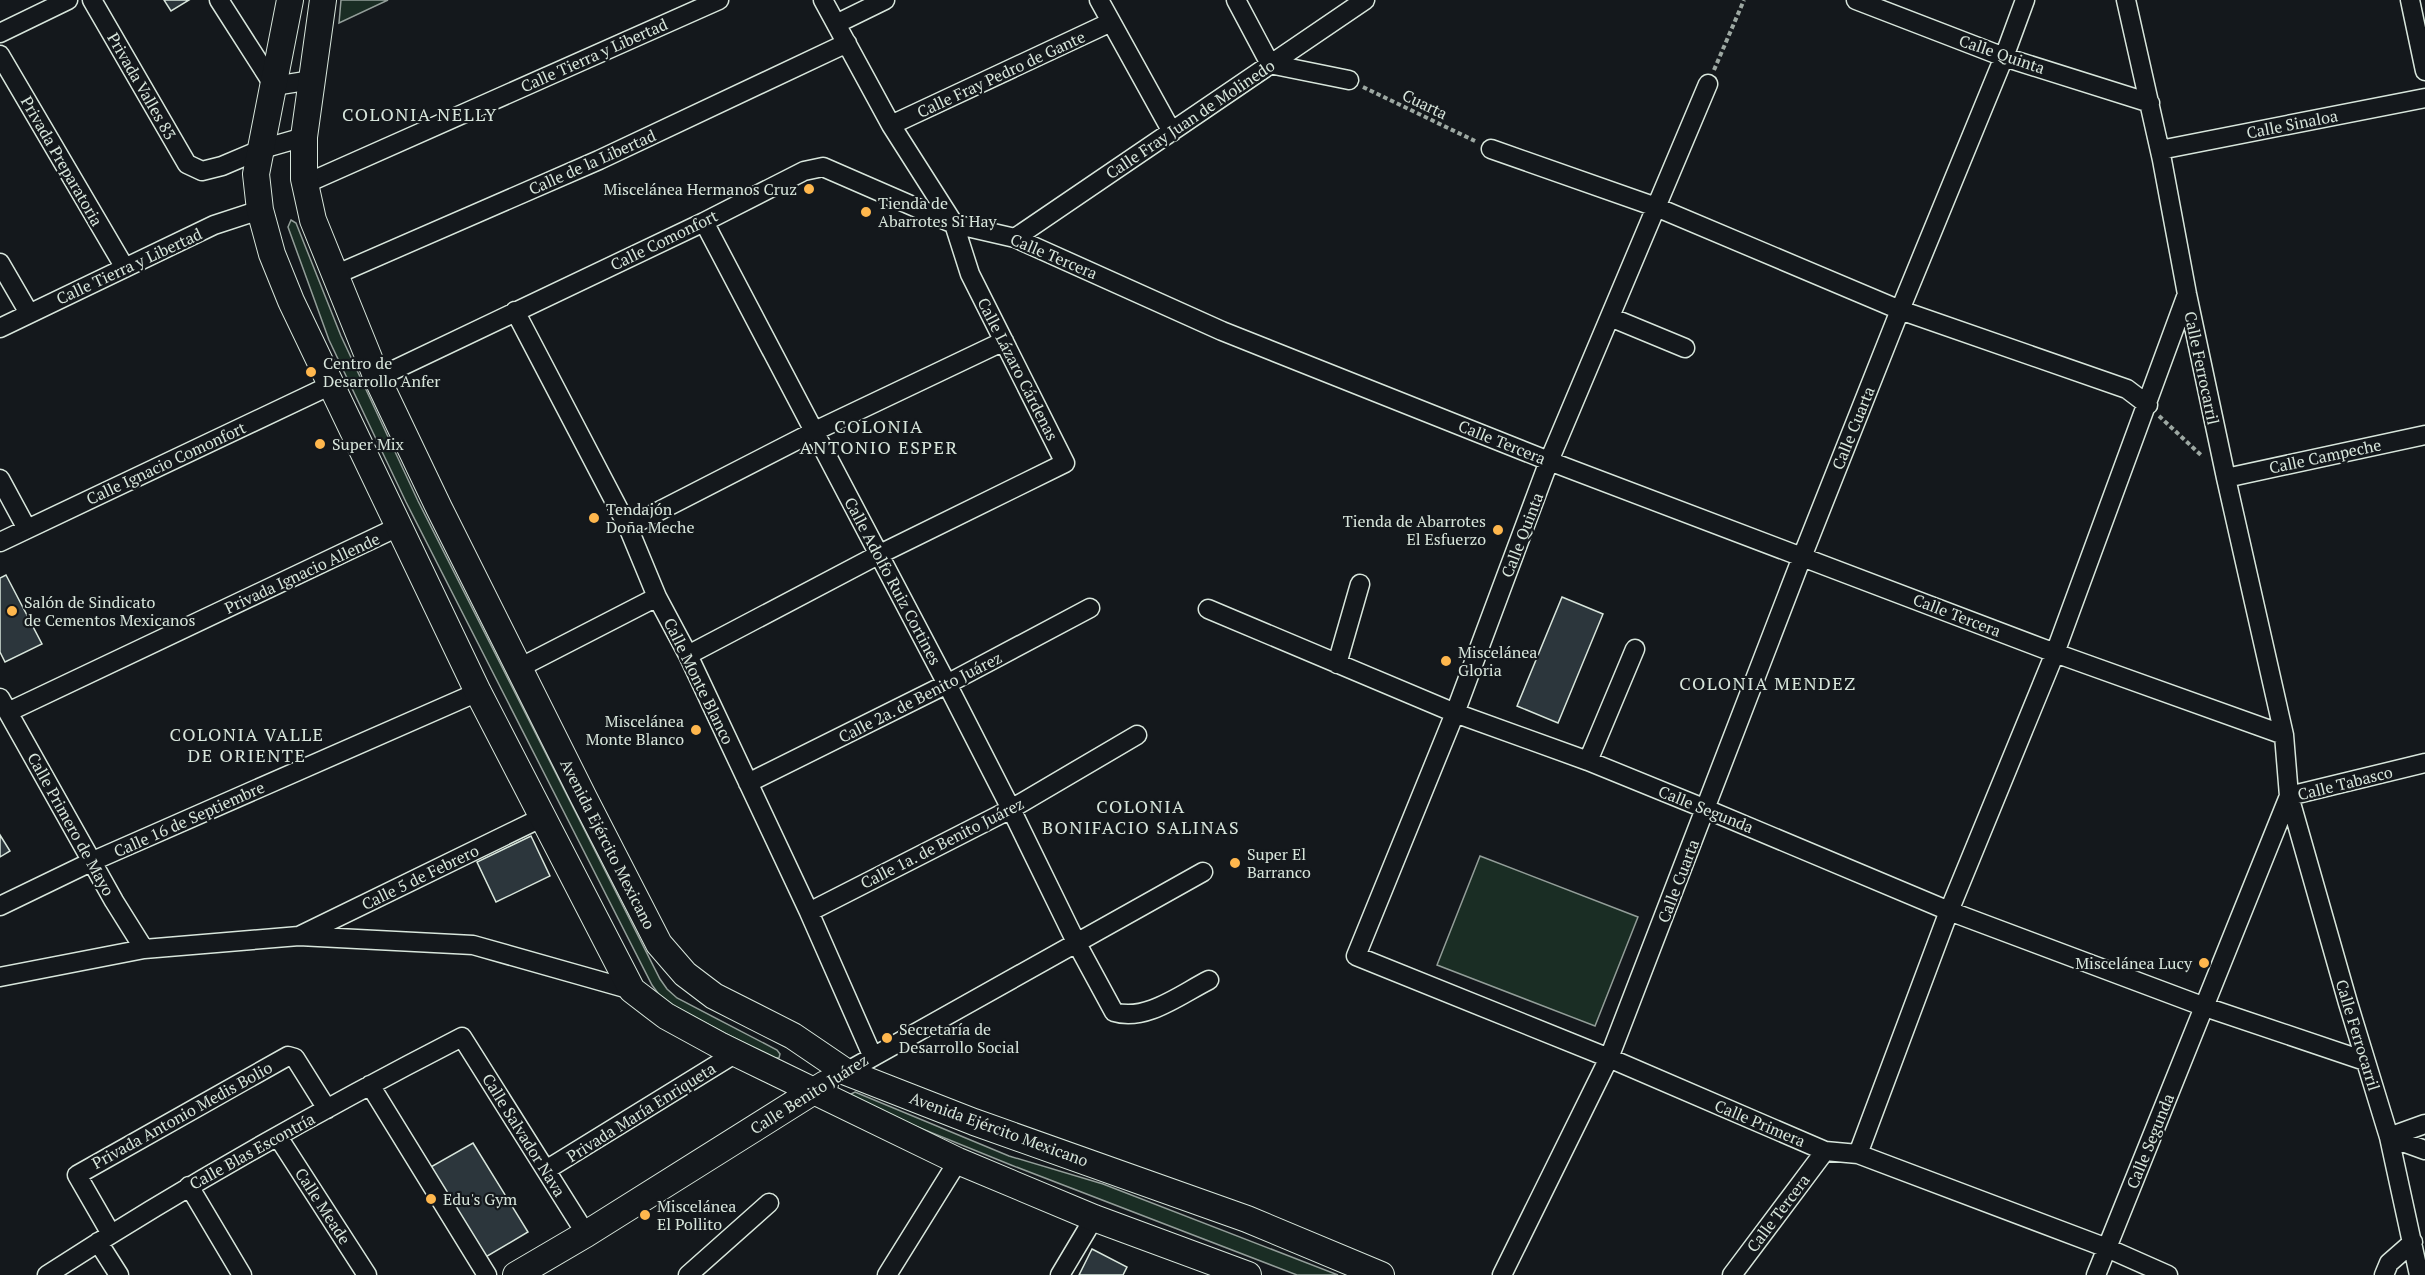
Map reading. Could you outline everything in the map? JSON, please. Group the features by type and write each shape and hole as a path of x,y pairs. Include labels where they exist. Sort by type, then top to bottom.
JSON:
{"main road":[{"path":"290,0 256,174 260,210 272,254 331,385 478,692 541,818 632,990 666,1016 736,1053 812,1092 958,1161 1217,1270 1248,1275"},
{"name":"Avenida Ejército Mexicano","path":"323,0 304,137 305,184 313,220 377,378 519,668 659,944 685,974 714,996 793,1036 846,1072 974,1122 1247,1220 1381,1275"},
{"name":"Calle Benito Juárez","path":"516,1275 846,1072"}],"street":[{"path":"0,33 68,0"},
{"name":"Privada Valles 83","path":"92,0 187,165 202,171 222,166 262,149"},
{"path":"219,0 274,86 312,80"},
{"name":"Calle Tierra y Libertad","path":"305,184 718,0"},
{"name":"Calle Lázaro Cárdenas","path":"823,0 891,125 954,224 970,274 1065,463 878,555"},
{"path":"836,24 885,0"},
{"path":"1099,0 1172,132"},
{"path":"1236,0 1270,64 1349,80"},
{"name":"Calle Fray Juan de Molinedo","path":"1015,238 1365,0"},
{"name":"Calle Quinta","path":"1856,0 2004,57 2150,103"},
{"name":"Calle Cuarta","path":"1502,1275 1609,1058 1899,310 2004,57 2025,0"},
{"name":"Calle Ferrocarril","path":"2126,0 2160,150 2187,294 2226,478 2284,735"},
{"path":"2410,0 2425,71"},
{"name":"Calle Fray Pedro de Gante","path":"891,125 1111,22"},
{"name":"Calle de la Libertad","path":"335,275 599,160 847,43"},
{"name":"Privada Preparatoria","path":"0,55 124,268"},
{"name":"Calle Quinta","path":"1356,956 1455,713 1550,461 1708,84"},
{"name":"Calle Sinaloa","path":"2160,150 2425,98"},
{"path":"262,149 304,137"},
{"path":"1491,149 1656,207 1899,310 2127,389 2148,405"},
{"name":"Calle Comonfort","path":"377,378 704,222 804,171 823,167 954,224"},
{"name":"Calle Tierra y Libertad","path":"0,328 214,225 260,210"},
{"name":"Calle Adolfo Ruiz Cortines","path":"704,222 947,684 1076,942 1114,1012 1136,1015 1151,1010 1209,980"},
{"name":"Calle Tercera","path":"954,224 1015,238 1222,331 1550,461 2055,652 2284,735"},
{"path":"0,263 29,313"},
{"path":"1857,1154 1949,911 2055,652 2148,405 2187,294"},
{"name":"Calle Monte Blanco","path":"515,311 628,527 657,597 688,655 872,1055"},
{"path":"1610,317 1685,348"},
{"path":"628,527 815,431 1004,340"},
{"name":"Calle Ignacio Comonfort","path":"0,542 331,385"},
{"name":"Calle Campeche","path":"2226,478 2425,435"},
{"path":"0,479 27,529"},
{"name":"Privada Ignacio Allende","path":"4,705 400,526"},
{"path":"688,655 878,555"},
{"path":"1337,664 1360,584"},
{"path":"519,668 657,597"},
{"name":"Calle 2a. de Benito Juárez","path":"748,783 947,684 1090,608"},
{"name":"Calle Segunda","path":"1208,609 1455,713 1588,761 1949,911 2205,1007 2365,1061"},
{"path":"1588,761 1635,649"},
{"name":"Calle 16 de Septiembre","path":"0,906 93,861 478,692"},
{"name":"Calle Primero de Mayo","path":"4,705 144,949"},
{"name":"Calle 1a. de Benito Juárez","path":"808,912 1011,809 1137,735"},
{"name":"Calle Tabasco","path":"2284,735 2289,796 2425,763"},
{"name":"Calle Ferrocarril","path":"2289,796 2389,1137 2419,1275"},
{"name":"Calle Segunda","path":"2096,1275 2289,796"},
{"name":"Calle 5 de Febrero","path":"299,936 541,818"},
{"name":"Calle Benito Juárez","path":"846,1072 872,1055 1203,872"},
{"path":"0,977 144,949 299,936 473,945 632,990"},
{"name":"Calle Primera","path":"1356,956 1609,1058 1825,1151 1857,1154 2106,1248 2168,1275"},
{"name":"Calle Blas Escontría","path":"47,1275 189,1186 370,1085 462,1037"},
{"name":"Calle Salvador Nava","path":"462,1037 586,1234"},
{"name":"Privada María Enriqueta","path":"546,1170 736,1053"},
{"name":"Privada Antonio Medis Bolio","path":"105,1238 77,1175 288,1056 295,1058 327,1109"},
{"path":"370,1085 487,1275"},
{"path":"2389,1137 2425,1124"},
{"name":"Calle Meade","path":"278,1137 367,1275"},
{"path":"2389,1137 2425,1150"},
{"name":"Calle Tercera","path":"1732,1275 1825,1151"},
{"path":"887,1275 958,1161"},
{"path":"189,1186 242,1275"},
{"path":"688,1275 769,1203"},
{"path":"1060,1275 1094,1218"},
{"path":"105,1238 119,1275"},
{"path":"2384,1275 2389,1263 2413,1242"}],"path":[{"path":"1708,84 1744,0"},
{"name":"Cuarta","path":"1349,80 1491,149"},
{"path":"2148,405 2226,478"}],"green space":[{"path":"341,0 388,0 339,23"},
{"path":"291,220 296,223 341,336 418,501 660,979 677,998 777,1050 780,1054 779,1058 773,1058 671,1005 652,985 406,502 329,340 288,227"},
{"path":"1480,856 1638,917 1595,1026 1437,965"},
{"path":"855,1092 1009,1156 1103,1184 1338,1275 1297,1275 1011,1165 851,1100 851,1094"}],"building":[{"path":"164,0 189,0 171,11"},
{"name":"Salón de Sindicato de Cementos Mexicanos","path":"6,575 42,644 5,662 0,652 0,578"},
{"path":"1562,597 1603,614 1558,723 1517,706"},
{"path":"0,835 10,851 0,857"},
{"path":"531,836 550,876 496,902 477,862"},
{"path":"473,1143 528,1232 484,1258 429,1168"},
{"path":"1092,1249 1127,1267 1123,1275 1079,1275"}],"place":[{"name":"Miscelánea Hermanos Cruz","path":"809,189"},
{"name":"Tienda de Abarrotes Si Hay","path":"866,212"},
{"name":"Centro de Desarrollo Anfer","path":"311,372"},
{"name":"Super Mix","path":"320,444"},
{"name":"Tendajón Doña Meche","path":"594,518"},
{"name":"Tienda de Abarrotes El Esfuerzo","path":"1498,530"},
{"name":"Salón de Sindicato de Cementos Mexicanos","path":"12,611"},
{"name":"Miscelánea Gloria","path":"1446,661"},
{"name":"Miscelánea Monte Blanco","path":"696,730"},
{"name":"Super El Barranco","path":"1235,863"},
{"name":"Miscelánea Lucy","path":"2204,963"},
{"name":"Secretaría de Desarrollo Social","path":"887,1038"},
{"name":"Edu's Gym","path":"431,1199"},
{"name":"Miscelánea El Pollito","path":"645,1215"}],"district":[{"name":"COLONIA NELLY","path":"420,115"},
{"name":"COLONIA ANTONIO ESPER","path":"879,437"},
{"name":"COLONIA MENDEZ","path":"1768,684"},
{"name":"COLONIA VALLE DE ORIENTE","path":"247,745"},
{"name":"COLONIA BONIFACIO SALINAS","path":"1141,817"}]}
